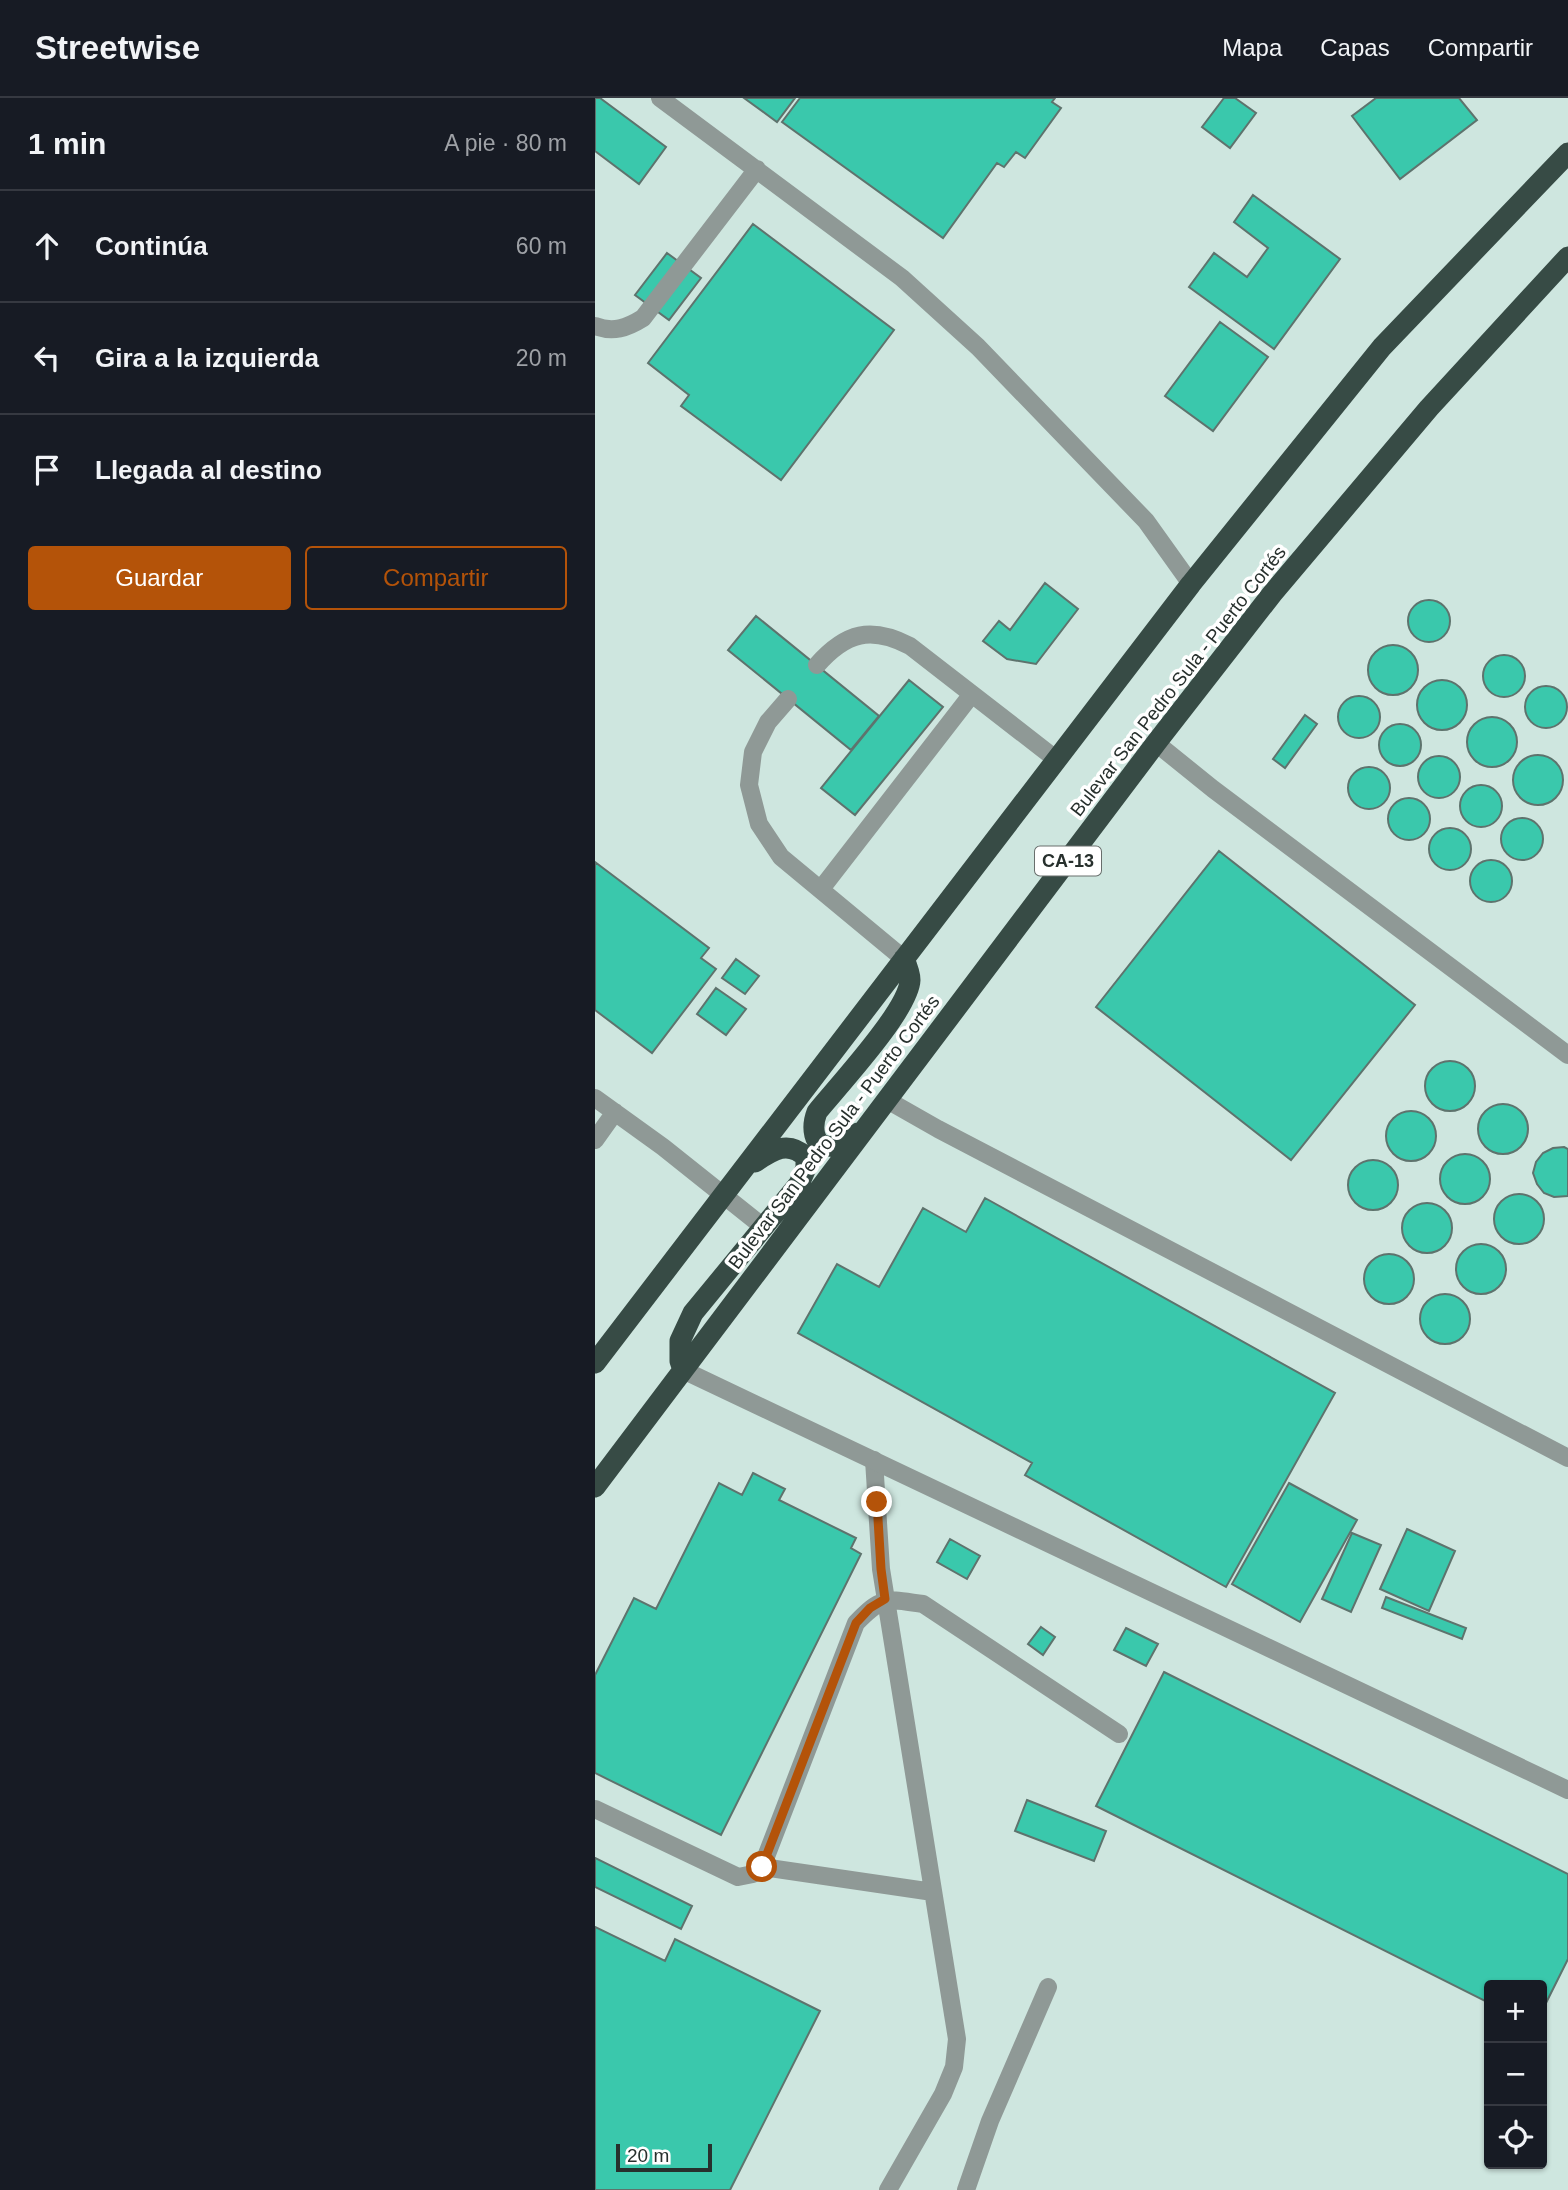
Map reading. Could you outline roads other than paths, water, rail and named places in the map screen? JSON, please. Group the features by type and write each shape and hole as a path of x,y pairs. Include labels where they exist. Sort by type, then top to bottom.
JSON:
{"highway":[{"path":"595,1363 1191,584 1382,347 1568,153"},
{"name":"Bulevar San Pedro Sula - Puerto Cortés","path":"595,1487 1156,743 1272,594 1447,388 1568,257"},
{"path":"871,1121 845,1142 832,1146 821,1144 814,1135 812,1125 817,1112 890,1023 902,1002 910,981 904,960"},
{"path":"683,1370 679,1352 685,1327 762,1226 799,1184 806,1168 806,1157 797,1149 784,1148 772,1151 743,1170"}],"street":[{"path":"660,98 902,278 978,346 1146,522 1191,584"},
{"path":"595,326 613,330 629,327 643,318 757,169"},
{"path":"817,665 830,650 849,639 870,634 891,636 910,646 1057,760"},
{"path":"821,889 972,694"},
{"path":"788,699 768,722 753,752 749,785 759,824 781,857 904,960"},
{"path":"1156,743 1568,1055"},
{"path":"595,1098 762,1226"},
{"path":"887,1100 1568,1458"},
{"path":"595,1140 615,1112"},
{"path":"683,1370 1568,1790"},
{"path":"874,1460 885,1599 957,2039 954,2067 943,2094 888,2190"},
{"path":"595,1809 738,1877 753,1874 762,1867 856,1623 870,1608 885,1599 923,1604 1119,1734"},
{"path":"762,1867 933,1892"},
{"path":"965,2190 990,2121 1048,1987"}]}
